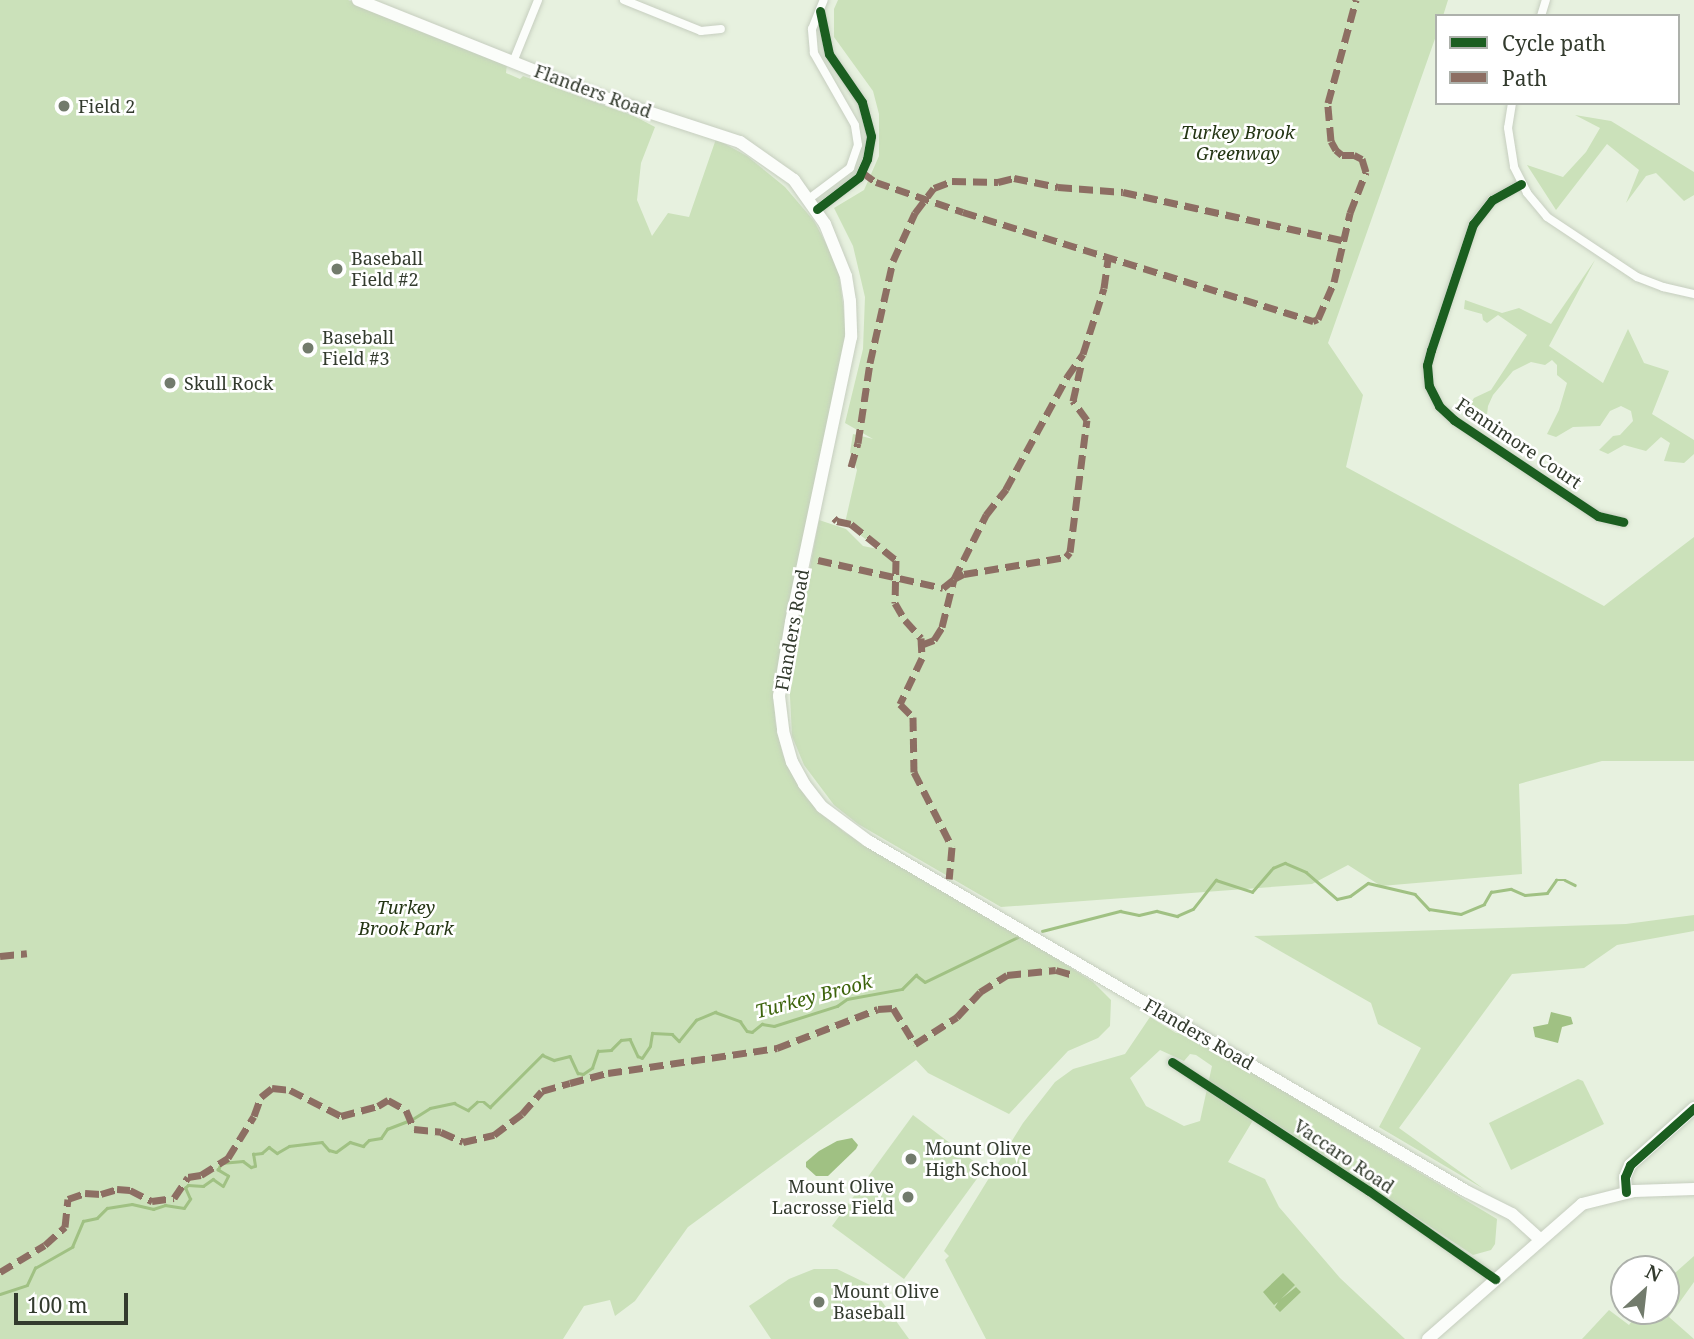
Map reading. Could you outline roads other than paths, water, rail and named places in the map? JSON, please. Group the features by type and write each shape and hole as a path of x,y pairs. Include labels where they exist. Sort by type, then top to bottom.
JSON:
{"main road":[{"name":"Flanders Road","path":"358,0 604,97 740,142 786,172 813,204 843,265 850,301 851,329 846,368 791,622 779,696 783,731 789,753 813,797 839,822 868,841 1466,1191 1512,1214 1540,1238"},
{"path":"1626,1192 1625,1177 1630,1165 1694,1108"},
{"path":"1428,1339 1582,1203 1626,1192 1694,1189"}],"street":[{"path":"513,62 538,0"},
{"path":"624,0 701,31 722,29"},
{"path":"813,204 850,168 858,145 855,125 814,53 812,29 824,0"},
{"path":"813,204 859,177 867,159 871,136 864,107 829,54 820,11"},
{"path":"1512,105 1510,146 1521,184 1546,217 1623,269 1663,287 1694,294"},
{"name":"Fennimore Court","path":"1521,184 1488,205 1470,232 1429,357 1429,386 1439,406 1454,420 1598,516 1623,522"},
{"name":"Vaccaro Road","path":"1172,1062 1346,1175 1495,1279"}],"waterway":[{"name":"Turkey Brook","path":"1042,931 1120,911 1139,915 1157,911 1177,916 1193,909 1216,880 1252,892 1273,868 1285,863 1306,872 1337,899 1350,896 1368,883 1415,894 1429,909 1461,914 1484,904 1491,892 1511,889 1525,895 1547,893 1556,880 1565,880 1575,885"},
{"name":"Turkey Brook","path":"0,1294 27,1285 35,1268 72,1247 83,1221 97,1218 107,1208 132,1204 153,1209 165,1205 184,1208 190,1199 185,1188 188,1185 203,1186 213,1179 223,1186 228,1176 218,1170 221,1163 243,1161 251,1167 255,1166 253,1154 262,1153 269,1147 277,1153 289,1146 322,1142 329,1150 336,1152 350,1142 363,1146 369,1140 381,1138 387,1129 411,1120 430,1108 454,1103 468,1110 477,1102 484,1102 490,1107 542,1055 554,1060 570,1056 578,1073 583,1074 592,1068 598,1051 611,1050 621,1040 630,1039 638,1056 642,1058 650,1046 652,1033 672,1034 679,1041 696,1020 715,1012 740,1021 747,1031 752,1032 762,1024 774,1026 837,1006 847,999 902,989 916,975 925,982 1018,937"}],"place":[{"name":"Field 2","path":"64,106"},
{"name":"Baseball Field #2","path":"337,269"},
{"name":"Baseball Field #3","path":"308,348"},
{"name":"Skull Rock","path":"170,383"},
{"name":"Mount Olive High School","path":"911,1159"},
{"name":"Mount Olive Lacrosse Field","path":"908,1197"},
{"name":"Mount Olive Baseball","path":"819,1302"}],"park label":[{"name":"Turkey Brook Greenway","path":"1238,143"},
{"name":"Turkey Brook Park","path":"406,918"}]}
